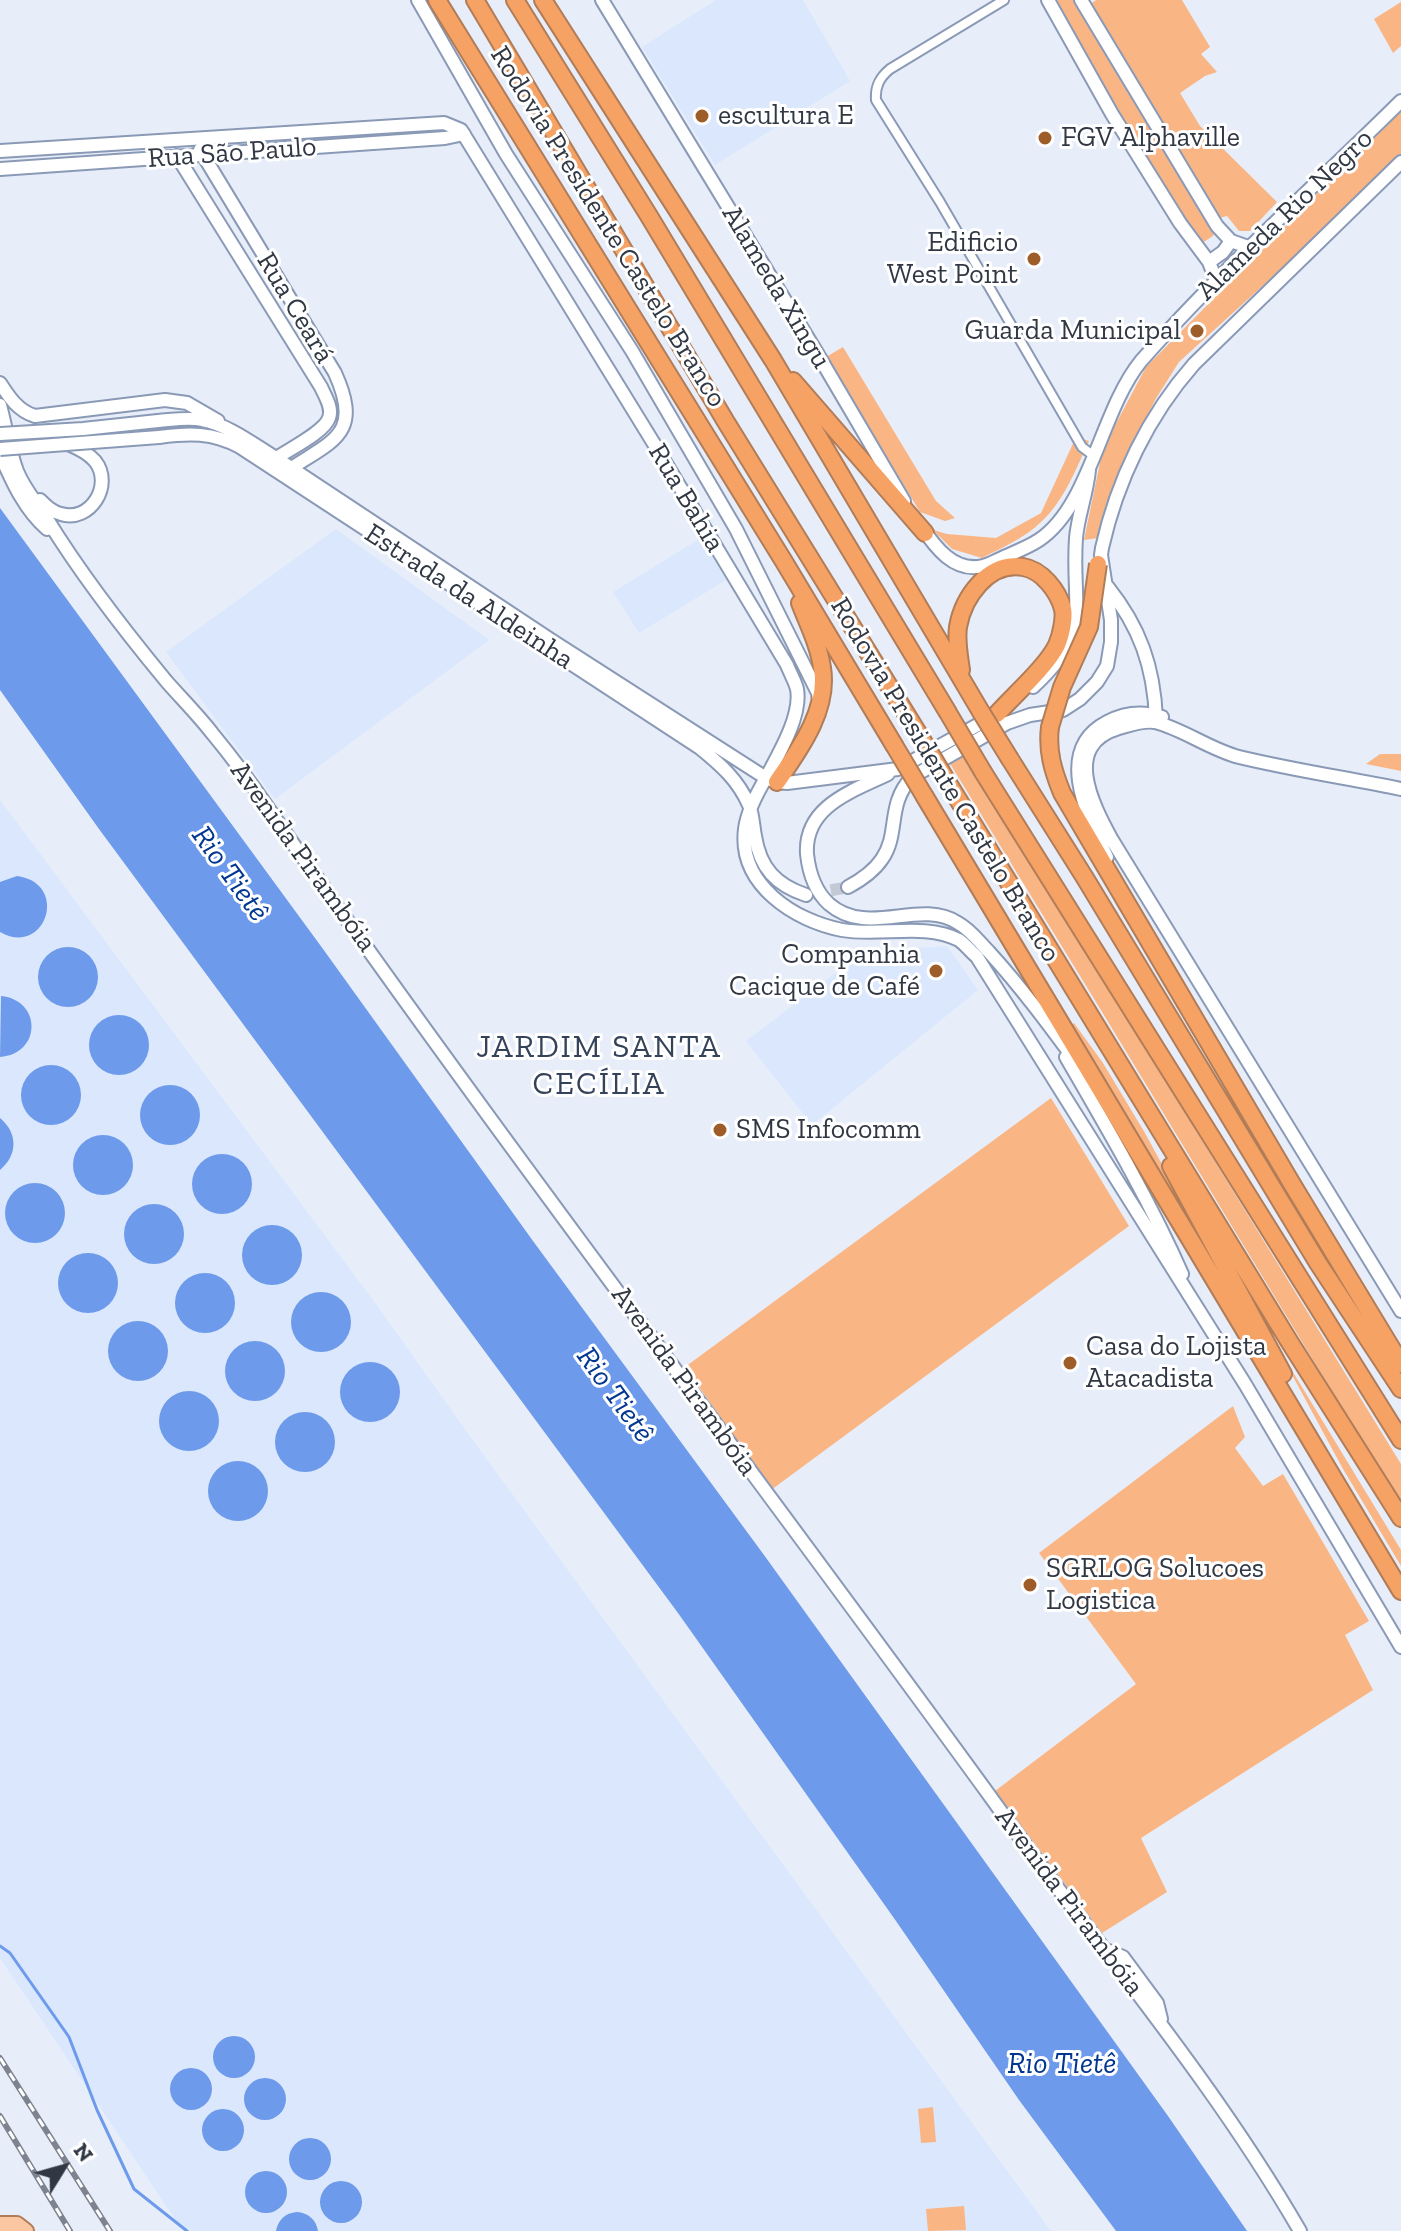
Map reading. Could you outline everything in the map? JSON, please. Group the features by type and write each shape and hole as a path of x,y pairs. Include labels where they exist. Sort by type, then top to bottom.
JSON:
{"highway":[{"name":"Rodovia Presidente Castelo Branco","path":"437,0 783,560 1401,1591"},
{"name":"Rodovia Presidente Castelo Branco","path":"475,0 726,422 1289,1341 1401,1518"},
{"name":"Rodovia Presidente Castelo Branco","path":"515,0 649,216 983,772 1401,1440"},
{"path":"543,0 773,360 1010,759 1318,1263 1401,1389"},
{"path":"773,360 925,533"},
{"path":"1100,559 1089,627 1062,687 1050,727 1048,745 1054,772 1062,793 1401,1364"},
{"path":"771,780 815,718 824,686 819,653 783,560"},
{"path":"965,685 958,652 958,626 973,591 994,572 1008,567 1022,566 1035,571 1046,579 1063,611 1057,645 1043,665 997,714"},
{"path":"1114,1053 1275,1360 1401,1575"}],"main road":[{"path":"418,0 506,154 625,339 736,529 818,693 820,706"},
{"name":"Alameda Xingu","path":"602,0 925,533 948,559 960,566"},
{"path":"1048,0 1112,114 1180,223 1209,262 1216,280"},
{"path":"1081,0 1217,226 1231,241 1251,248"},
{"name":"Alameda Rio Negro","path":"960,566 982,567 1038,541 1060,519 1089,470 1109,416 1135,368 1216,280 1401,101"},
{"path":"444,123 445,138"},
{"name":"Rua São Paulo","path":"0,151 444,123"},
{"name":"Rua Bahia","path":"444,123 455,126 464,134 656,447 794,680 797,690 794,716 771,780 751,809 745,827 744,846 750,867 764,889 778,902 814,922 842,930 875,933 930,932 960,941 977,957 1201,1317"},
{"path":"248,134 251,152"},
{"name":"Rua São Paulo","path":"0,169 445,138 464,134"},
{"name":"Rua Ceará","path":"193,137 335,373 344,397 347,419 342,430 334,440 286,471"},
{"name":"Rua Ceará","path":"177,156 329,404 330,414 323,426 272,461"},
{"name":"Alameda Rio Negro","path":"1100,559 1108,523 1123,481 1165,399 1194,364 1401,162"},
{"path":"521,228 540,217 540,208"},
{"path":"1209,262 1223,252 1231,241"},
{"path":"267,300 284,291"},
{"path":"0,383 19,408 35,416 177,401 208,413 230,430"},
{"path":"0,405 15,465 58,539"},
{"name":"Estrada da Aldeinha","path":"0,434 179,419 204,420 230,430 286,471 700,748 729,773 751,809"},
{"name":"Estrada da Aldeinha","path":"0,451 196,434 217,436 272,461"},
{"path":"27,490 63,515 81,514 96,501 102,482 98,467 88,455 68,444"},
{"path":"0,451 19,494 58,539"},
{"path":"1089,470 1077,533 1077,609 1071,637 1056,664 1034,686 997,714 898,769 836,798 821,813 807,849 809,867 819,893 840,913 862,919 932,915 957,921 970,931 1044,1019 1134,1145"},
{"name":"Estrada da Aldeinha","path":"286,471 771,780"},
{"name":"Avenida Pirambóia","path":"58,539 114,616 248,779 475,1098 997,1807 1106,1949 1123,1957 1157,2003 1161,2024 1203,2078 1300,2231"},
{"path":"848,887 882,860 887,850 897,799 901,788 912,777 1007,723 1030,715 1063,710 1097,682 1107,666 1111,642 1111,620 1100,559"},
{"path":"1105,582 1132,621 1146,654 1154,687 1156,719"},
{"path":"1121,893 1085,806 1077,773 1079,753 1087,737 1109,721 1130,714 1156,719 1233,756 1401,789"},
{"path":"1156,719 1112,730 1094,744 1085,765 1095,809 1141,890 1401,1311"},
{"path":"729,773 744,765"},
{"path":"771,780 898,769"},
{"path":"751,809 755,839 764,864 781,884 806,895"},
{"path":"1044,1019 1125,1159 1165,1236 1201,1317 1245,1384 1401,1647"},
{"path":"0,2224 17,2224 26,2231"}],"street":[{"path":"1004,0 890,69 878,81 876,100 940,202 1082,447 1094,456"}],"shaded area":[{"path":"716,0 803,0 850,81 715,165 642,47"},
{"path":"1055,0 1074,0 1207,219 1214,233 1199,245 1134,141"},
{"path":"1096,0 1182,0 1210,47 1201,54 1217,72 1205,76 1180,93 1200,126 1277,202 1250,231 1239,231 1227,216 1219,218 1090,4"},
{"path":"1401,2 1401,46 1393,53 1374,19"},
{"path":"1401,109 1401,160 1179,362 1155,400 1122,470 1098,538 1084,540 1103,448 1146,367"},
{"path":"843,347 936,501 955,518 945,521 920,512 826,357"},
{"path":"1076,437 1089,441 1069,484 1049,514 1020,538 982,558 952,549 933,530 996,538 1041,513"},
{"path":"336,529 489,640 275,799 166,652"},
{"path":"701,538 726,580 639,633 613,592"},
{"path":"963,752 1401,1464 1401,1505 949,762"},
{"path":"1380,754 1401,754 1401,771 1366,764"},
{"path":"0,800 373,1300 1051,2231 183,2231 0,1958"},
{"path":"947,946 978,990 812,1125 746,1041 863,952"},
{"path":"1074,1023 1103,1063 1145,1133 1286,1394 1069,1026"},
{"path":"1051,1098 1129,1226 771,1490 685,1367"},
{"path":"1271,1336 1401,1550 1401,1566 1343,1469"},
{"path":"1233,1406 1245,1437 1235,1448 1263,1486 1283,1474 1369,1621 1345,1635 1373,1690 1141,1838 1167,1892 1102,1933 995,1791 1136,1684 1039,1553"},
{"path":"933,2107 936,2142 921,2143 918,2109"},
{"path":"964,2206 966,2230 928,2231 926,2209"}],"water":[{"name":"Rio Tietê","path":"0,508 764,1555 1168,2116 1247,2231 1116,2231 1019,2100 678,1613 99,829 0,690"},
{"path":"17,876 33,881 43,891 47,904 40,928 30,935 16,937 0,932 0,882"},
{"path":"68,947 80,949 89,956 96,965 96,989 89,998 80,1005 68,1007 56,1005 47,998 40,989 38,977 40,965 47,956 56,949"},
{"path":"1,996 24,1007 32,1027 24,1047 14,1054 0,1057"},
{"path":"119,1015 131,1017 140,1024 147,1033 147,1057 140,1066 131,1073 119,1075 107,1073 98,1066 91,1057 89,1045 91,1033 98,1024 107,1017"},
{"path":"51,1065 63,1067 72,1074 79,1083 79,1107 72,1116 63,1123 51,1125 39,1123 30,1116 23,1107 21,1095 23,1083 30,1074 39,1067"},
{"path":"170,1085 182,1087 191,1094 198,1103 198,1127 191,1136 182,1143 170,1145 158,1143 149,1136 142,1127 140,1115 142,1103 149,1094 158,1087"},
{"path":"0,1118 10,1130 14,1144 10,1158 0,1170"},
{"path":"103,1135 115,1137 124,1144 131,1153 131,1177 124,1186 115,1193 103,1195 91,1193 82,1186 75,1177 73,1165 75,1153 82,1144 91,1137"},
{"path":"222,1154 234,1156 243,1163 250,1172 250,1196 243,1205 234,1212 222,1214 210,1212 201,1205 194,1196 192,1184 194,1172 201,1163 210,1156"},
{"path":"35,1183 47,1185 56,1192 63,1201 63,1225 56,1234 47,1241 35,1243 23,1241 14,1234 7,1225 5,1213 7,1201 14,1192 23,1185"},
{"path":"154,1204 166,1206 175,1213 182,1222 182,1246 175,1255 166,1262 154,1264 142,1262 133,1255 126,1246 124,1234 126,1222 133,1213 142,1206"},
{"path":"272,1225 284,1227 293,1234 300,1243 300,1267 293,1276 284,1283 272,1285 260,1283 251,1276 244,1267 242,1255 244,1243 251,1234 260,1227"},
{"path":"88,1253 100,1255 109,1262 116,1271 116,1295 109,1304 100,1311 88,1313 76,1311 67,1304 60,1295 58,1283 60,1271 67,1262 76,1255"},
{"path":"205,1273 217,1275 226,1282 233,1291 233,1315 226,1324 217,1331 205,1333 193,1331 184,1324 177,1315 175,1303 177,1291 184,1282 193,1275"},
{"path":"321,1292 333,1294 342,1301 349,1310 349,1334 342,1343 333,1350 321,1352 309,1350 300,1343 293,1334 291,1322 293,1310 300,1301 309,1294"},
{"path":"138,1321 150,1323 159,1330 166,1339 166,1363 159,1372 150,1379 138,1381 126,1379 117,1372 110,1363 108,1351 110,1339 117,1330 126,1323"},
{"path":"255,1341 267,1343 276,1350 283,1359 283,1383 276,1392 267,1399 255,1401 243,1399 234,1392 227,1383 225,1371 227,1359 234,1350 243,1343"},
{"path":"370,1362 382,1364 391,1371 398,1380 398,1404 391,1413 382,1420 370,1422 358,1420 349,1413 342,1404 340,1392 342,1380 349,1371 358,1364"},
{"path":"189,1391 201,1393 210,1400 217,1409 217,1433 210,1442 201,1449 189,1451 177,1449 168,1442 161,1433 159,1421 161,1409 168,1400 177,1393"},
{"path":"305,1412 317,1414 326,1421 333,1430 333,1454 326,1463 317,1470 305,1472 293,1470 284,1463 277,1454 275,1442 277,1430 284,1421 293,1414"},
{"path":"238,1461 250,1463 259,1470 266,1479 266,1503 259,1512 250,1519 238,1521 226,1519 217,1512 210,1503 208,1491 210,1479 217,1470 226,1463"},
{"path":"234,2036 249,2042 255,2057 249,2072 234,2078 219,2072 213,2057 219,2042"},
{"path":"191,2068 206,2074 212,2089 206,2104 191,2110 176,2104 170,2089 176,2074"},
{"path":"265,2078 280,2084 286,2099 280,2114 265,2120 250,2114 244,2099 250,2084"},
{"path":"223,2109 238,2115 244,2130 238,2145 223,2151 208,2145 202,2130 208,2115"},
{"path":"310,2138 325,2144 331,2159 325,2174 310,2180 295,2174 289,2159 295,2144"},
{"path":"266,2171 281,2177 287,2192 281,2207 266,2213 251,2207 245,2192 251,2177"},
{"path":"341,2181 356,2187 362,2202 356,2217 341,2223 326,2217 320,2202 326,2187"},
{"path":"297,2212 311,2217 318,2231 276,2231 283,2218"}],"waterway":[{"path":"0,1946 10,1953 69,2037 97,2110 134,2189 187,2231"}],"tunnel":[{"path":"813,894 848,887"}],"railway":[{"path":"0,2058 110,2231"},
{"path":"0,2116 70,2231"}],"place":[{"name":"escultura E","path":"702,116"},
{"name":"FGV Alphaville","path":"1045,138"},
{"name":"Edificio West Point","path":"1034,259"},
{"name":"Guarda Municipal","path":"1197,331"},
{"name":"Companhia Cacique de Café","path":"936,971"},
{"name":"SMS Infocomm","path":"720,1130"},
{"name":"Casa do Lojista Atacadista","path":"1070,1363"},
{"name":"SGRLOG Solucoes Logistica","path":"1030,1585"}],"district":[{"name":"JARDIM SANTA CECÍLIA","path":"599,1066"}]}
